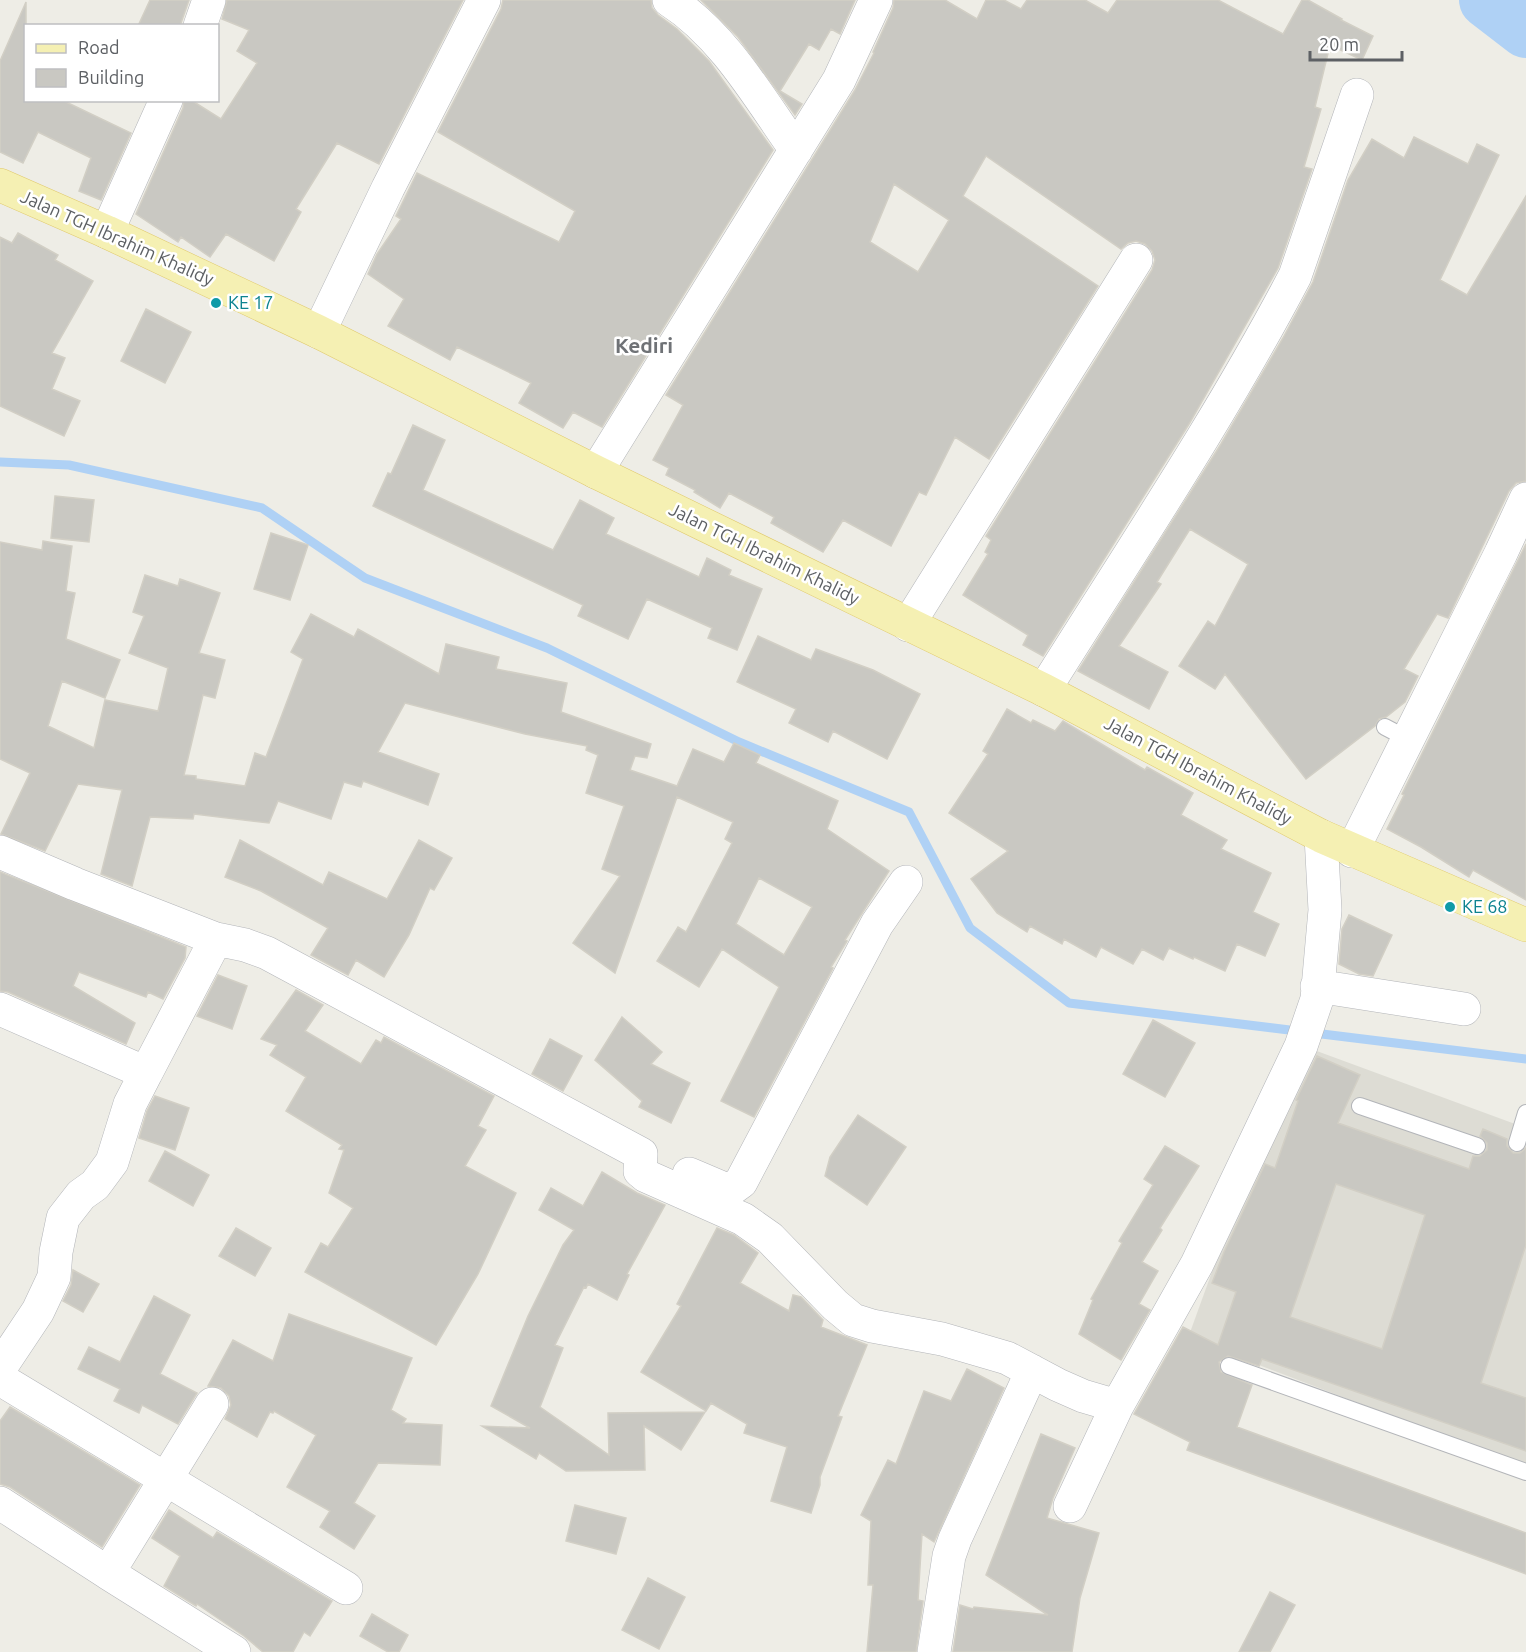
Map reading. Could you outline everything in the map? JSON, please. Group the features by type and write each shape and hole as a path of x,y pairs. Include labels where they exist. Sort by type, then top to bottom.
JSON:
{"main road":[{"name":"Jalan TGH Ibrahim Khalidy","path":"0,185 107,232 319,332 596,472 1044,690 1321,836 1526,925"}],"street":[{"path":"201,24 209,0"},
{"path":"319,332 388,188 484,0"},
{"path":"669,0 712,34 796,150"},
{"path":"596,472 840,80 876,0"},
{"path":"1044,690 1211,422 1295,276 1357,95"},
{"path":"107,232 165,102"},
{"path":"908,625 1136,260"},
{"path":"1352,851 1397,733 1502,553 1526,499"},
{"path":"1070,1506 1117,1406 1197,1264 1301,1047 1317,993 1325,910 1321,836"},
{"path":"0,852 216,939 245,945 267,953 641,1154 730,1190 741,1182 877,924 906,882"},
{"path":"0,1368 38,1311 54,1277 63,1218 81,1195 95,1185 112,1162 130,1104 216,939"},
{"path":"1317,993 1464,1009"},
{"path":"0,1010 146,1073"},
{"path":"641,1154 640,1171 646,1176 743,1219 770,1238 834,1305 853,1320 872,1326 942,1339 1007,1358 1083,1396 1117,1406"},
{"path":"934,1652 952,1547 1032,1371"},
{"path":"0,1379 346,1588"},
{"path":"108,1573 212,1404"},
{"path":"0,1503 234,1652"}],"lane":[{"path":"1360,1106 1477,1146"},
{"path":"1517,1143 1526,1113"},
{"path":"1229,1366 1526,1472"}],"shaded area":[{"path":"1295,1043 1526,1128 1526,1467 1188,1338"}],"building":[{"path":"150,0 189,0 181,24 139,24"},
{"path":"227,0 463,0 379,164 337,143 296,209 301,212 274,261 226,234 210,257 181,237 178,242 136,214 184,102 194,102 221,119 257,63 237,51 249,30 222,19"},
{"path":"503,0 651,0 652,8 658,15 677,29 709,61 773,150 602,427 573,412 563,428 519,403 531,383 457,347 450,360 388,326 404,299 368,274 377,254 401,219 396,216 417,173 559,242 575,211 438,132 501,9"},
{"path":"701,0 855,0 840,34 831,29 819,50 809,44 780,91 802,104 795,115 738,37"},
{"path":"894,0 945,0 977,19 986,0 1004,0 1021,9 1027,0 1085,0 1108,13 1117,0 1218,0 1283,34 1302,0 1308,0 1373,36 1362,60 1330,45 1315,107 1321,109 1304,167 1312,169 1278,268 1189,424 1043,656 1023,645 1028,635 963,595 988,554 985,552 991,540 986,536 1152,270 1155,260 1152,251 1145,244 1136,241 1128,243 1121,249 986,156 963,196 1098,286 989,459 955,437 926,495 919,492 891,546 843,520 823,552 771,523 774,517 729,493 720,508 694,492 695,490 666,475 669,468 653,460 683,405 666,395 855,90 893,8","holes":["894,184 949,220 918,272 870,242"]},
{"path":"26,2 24,102 66,102 131,133 101,200 79,191 91,158 38,132 23,163 0,152 0,61"},
{"path":"1414,137 1468,164 1477,144 1499,155 1440,280 1467,295 1526,196 1526,481 1516,483 1509,491 1448,618 1437,614 1404,669 1418,676 1405,702 1386,717 1379,719 1375,726 1306,779 1225,674 1215,689 1179,666 1208,621 1215,626 1248,564 1190,529 1157,582 1161,584 1119,646 1168,672 1149,709 1078,671 1221,444 1283,338 1313,282 1348,180 1372,139 1404,158"},
{"path":"18,233 58,255 55,260 93,281 52,353 65,358 52,389 80,401 64,436 0,406 0,237 12,243"},
{"path":"146,309 191,332 165,383 121,361"},
{"path":"413,425 445,440 423,490 553,550 580,500 614,518 606,534 699,577 707,558 731,570 729,575 762,589 737,650 708,638 712,628 647,599 628,639 578,616 583,605 373,506 388,473 391,474"},
{"path":"55,496 94,500 89,542 51,538"},
{"path":"271,533 308,545 290,600 254,589"},
{"path":"43,541 72,546 66,591 75,593 66,639 120,660 105,698 62,681 48,726 94,748 105,700 158,711 168,668 129,653 144,616 133,612 145,575 178,586 180,579 220,593 199,653 225,660 215,698 203,695 184,775 196,776 196,779 245,786 255,753 266,757 303,659 291,652 311,614 354,637 358,629 439,674 446,644 499,657 496,669 567,683 561,712 651,744 647,758 635,756 630,770 677,786 693,749 724,762 734,743 760,755 756,763 838,801 827,829 889,871 845,940 847,941 831,967 833,968 754,1117 721,1101 779,987 722,949 699,987 657,961 678,927 686,932 732,843 725,839 733,822 677,797 615,973 573,943 620,876 602,869 624,806 586,793 598,755 586,750 587,746 525,734 405,703 378,752 439,774 428,805 363,781 361,787 344,782 331,819 278,801 269,823 194,814 193,819 150,817 132,886 101,874 122,790 78,784 45,851 1,834 30,773 0,759 0,542 42,550","holes":["759,878 812,907 784,955 736,924"]},
{"path":"1526,544 1526,900 1473,870 1469,877 1387,829 1404,795 1402,794"},
{"path":"758,636 811,660 816,649 873,670 920,694 887,759 833,731 828,742 789,723 796,709 737,682"},
{"path":"1007,709 1031,723 1033,720 1055,731 1063,721 1145,770 1147,767 1193,793 1181,815 1227,840 1221,849 1271,873 1253,912 1279,924 1265,956 1237,944 1225,971 1169,948 1163,960 1142,949 1133,964 1101,947 1096,957 1064,939 1062,944 1030,926 1027,932 997,913 971,879 1008,851 949,813 988,754 983,751"},
{"path":"240,840 323,885 329,872 387,899 419,840 452,858 434,890 430,888 409,935 384,977 356,960 348,975 311,955 328,928 261,891 225,877"},
{"path":"0,872 186,947 185,958 163,999 148,992 146,997 79,972 73,986 135,1023 126,1044 8,992 0,991"},
{"path":"1349,915 1392,935 1373,976 1359,974 1339,964 1342,929"},
{"path":"218,975 247,986 232,1029 197,1016"},
{"path":"296,990 323,1005 305,1031 361,1064 376,1040 381,1043 384,1037 494,1096 478,1126 486,1130 465,1166 516,1193 478,1274 436,1345 305,1272 321,1243 328,1247 353,1208 329,1193 344,1150 339,1149 342,1145 286,1111 306,1077 270,1055 277,1045 261,1039"},
{"path":"622,1017 662,1052 651,1064 690,1083 671,1123 639,1107 642,1101 595,1060"},
{"path":"1153,1020 1195,1043 1165,1097 1123,1074"},
{"path":"550,1039 582,1056 563,1091 532,1074"},
{"path":"1317,1056 1360,1075 1338,1123 1469,1169 1473,1156 1480,1156 1487,1150 1487,1143 1480,1136 1483,1129 1507,1139 1507,1146 1513,1153 1520,1153 1526,1148 1526,1245 1481,1383 1526,1398 1526,1451 1262,1359 1259,1366 1228,1356 1219,1362 1221,1372 1252,1385 1237,1427 1526,1533 1526,1574 1187,1450 1190,1442 1134,1414 1183,1327 1218,1345 1236,1292 1212,1283 1265,1164 1275,1168 1298,1101 1296,1100","holes":["1336,1184 1425,1215 1382,1349 1290,1317"]},
{"path":"155,1096 189,1108 175,1150 139,1138 147,1111"},
{"path":"858,1115 906,1147 867,1205 825,1176 830,1157"},
{"path":"1165,1146 1199,1166 1160,1228 1162,1230 1142,1262 1158,1271 1139,1304 1150,1310 1121,1360 1079,1334 1093,1300 1091,1299 1122,1243 1119,1241 1153,1185 1144,1179"},
{"path":"165,1151 209,1175 193,1206 149,1181"},
{"path":"602,1172 637,1193 665,1205 627,1274 629,1275 617,1300 588,1284 586,1288 584,1287 555,1345 563,1348 540,1407 609,1455 608,1413 705,1412 681,1450 644,1426 645,1470 566,1471 539,1453 536,1459 482,1426 530,1428 491,1406 528,1316 563,1245 574,1230 539,1210 551,1188 583,1206"},
{"path":"236,1228 271,1248 255,1276 219,1256"},
{"path":"717,1228 734,1235 758,1253 740,1283 789,1311 793,1295 801,1297 823,1320 821,1327 867,1345 838,1416 842,1417 820,1477 820,1485 811,1513 771,1501 787,1447 744,1433 747,1424 711,1403 706,1411 641,1372 681,1306 677,1304"},
{"path":"73,1270 99,1284 83,1312 63,1301 71,1285"},
{"path":"154,1296 190,1315 160,1374 197,1393 178,1424 142,1405 139,1413 114,1401 120,1389 78,1369 89,1347 120,1362"},
{"path":"289,1314 412,1358 391,1410 406,1419 403,1423 442,1425 440,1465 378,1463 354,1503 375,1516 354,1549 320,1527 330,1511 287,1487 316,1435 274,1411 270,1412 257,1437 225,1419 231,1405 229,1396 221,1388 208,1386 233,1340 273,1361"},
{"path":"967,1369 1004,1388 934,1542 922,1534 918,1600 923,1601 916,1652 867,1652 873,1585 868,1585 871,1521 861,1515 888,1460 896,1464 924,1391 951,1401"},
{"path":"10,1407 140,1485 102,1547 10,1487 0,1484 0,1421"},
{"path":"1041,1434 1075,1448 1053,1498 1047,1518 1099,1533 1080,1598 1072,1652 953,1652 960,1605 973,1609 974,1607 1048,1615 986,1575"},
{"path":"575,1505 626,1518 616,1554 566,1541"},
{"path":"169,1510 213,1538 217,1532 332,1601 310,1636 304,1632 293,1652 263,1652 197,1604 196,1606 164,1586 180,1556 152,1538"},
{"path":"648,1578 685,1597 659,1649 622,1630"},
{"path":"1270,1592 1295,1605 1270,1652 1239,1652"},
{"path":"372,1614 408,1635 399,1652 388,1652 360,1636"}],"waterway":[{"path":"1487,0 1526,30"},
{"path":"0,462 69,465 262,508 365,578 547,648 739,742 909,812 970,928 1069,1003 1526,1059"}],"place":[{"name":"KE 17","path":"216,303"},
{"name":"KE 68","path":"1450,907"}],"district":[{"name":"Kediri","path":"644,346"}]}
